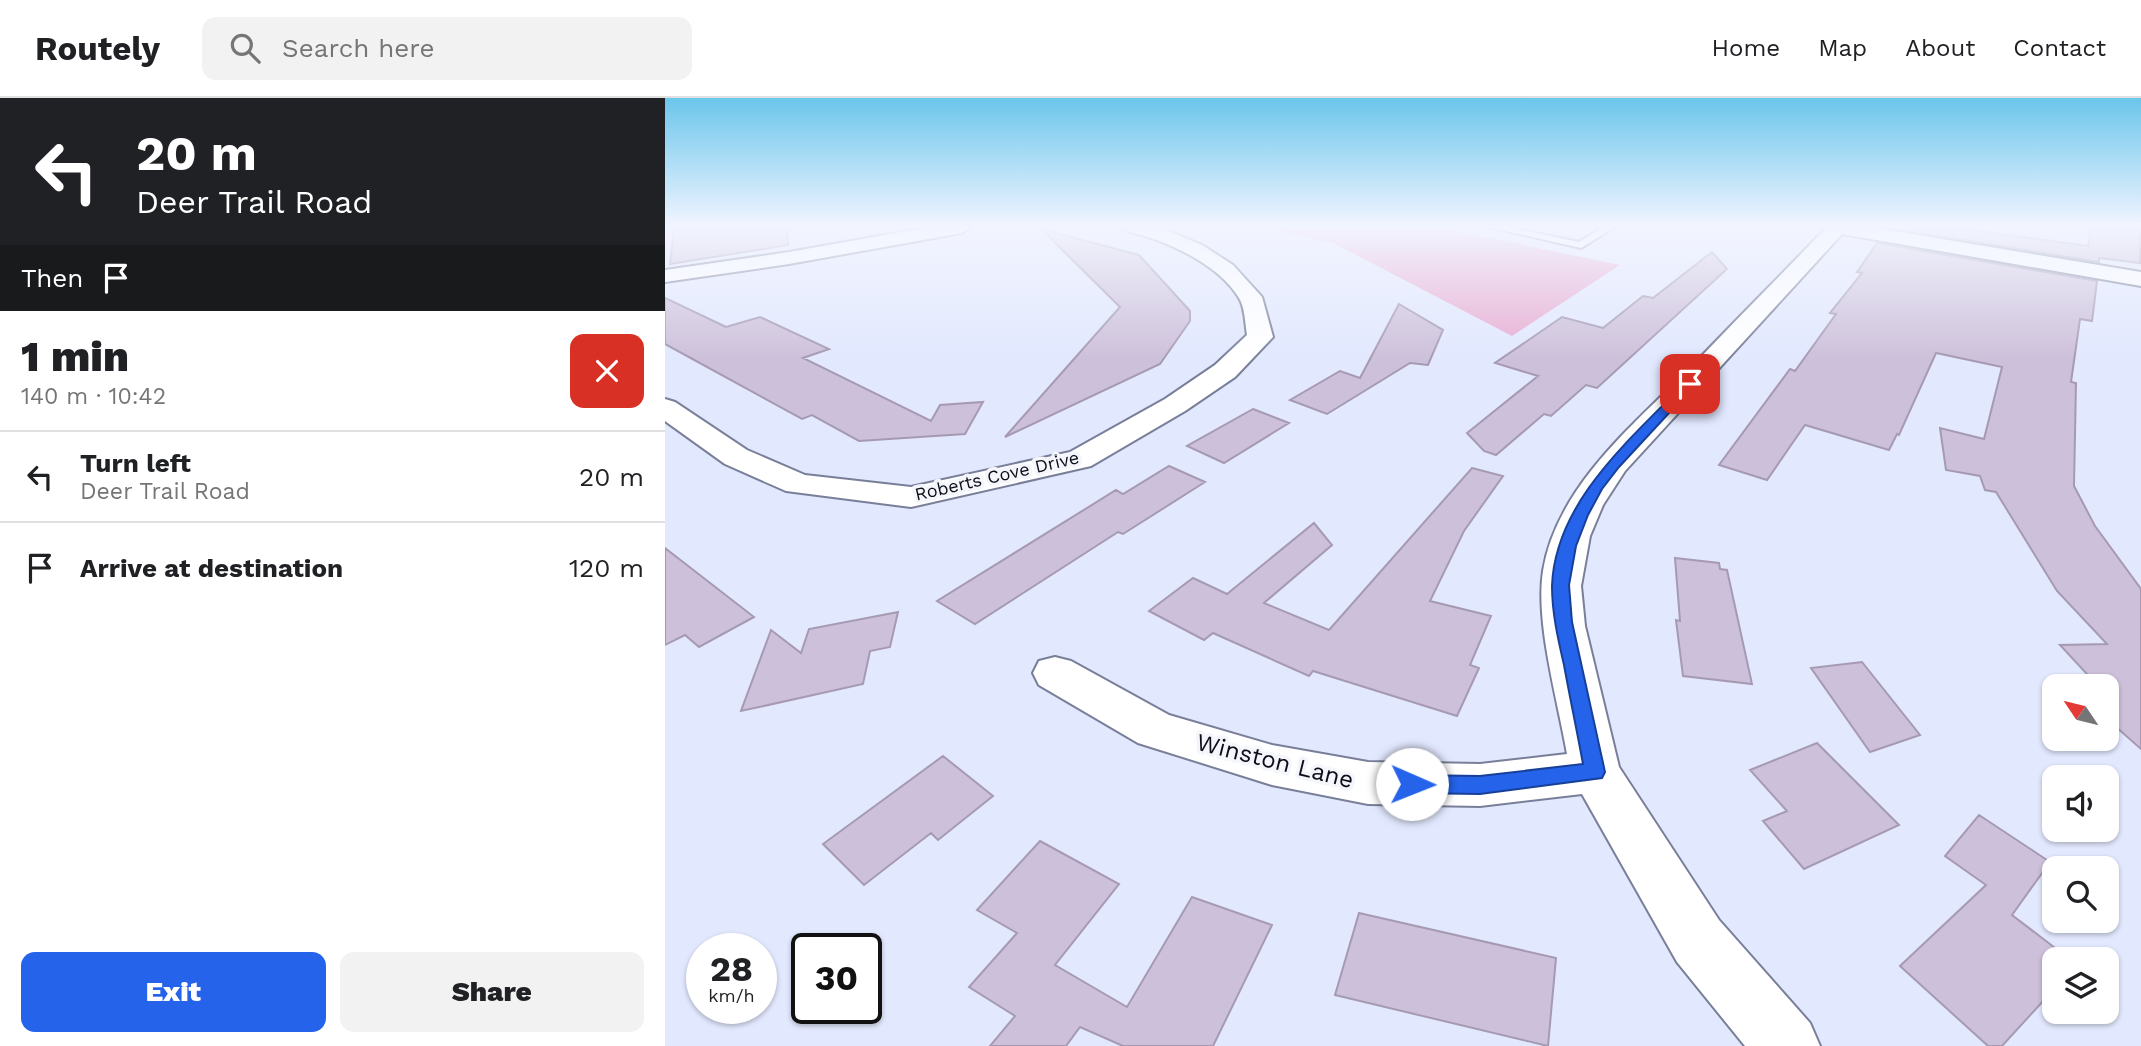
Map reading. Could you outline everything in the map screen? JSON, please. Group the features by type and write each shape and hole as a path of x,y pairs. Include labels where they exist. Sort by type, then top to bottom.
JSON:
{"street":[{"path":"665,276 698,271"},
{"name":"Roberts Cove Drive","path":"665,408 736,457 798,484 911,497 1080,459 1175,405 1225,371 1260,337 1251,297 1226,271"},
{"path":"1787,1046 1698,941 1595,772 1564,622 1560,585 1568,546 1581,515 1614,464 1795,271"},
{"path":"2096,271 2141,279"},
{"name":"Winston Lane","path":"1055,673 1155,730 1272,765 1354,781 1480,785 1595,772"}],"shaded area":[{"path":"1387,271 1611,271 1512,336"}],"building":[{"path":"1084,271 1154,271 1190,311 1190,321 1160,364 1005,437 1120,307"},
{"path":"1687,271 1725,271 1597,388 1586,385 1551,416 1544,414 1496,455 1484,451 1467,433 1538,376 1495,363 1562,317 1603,328 1643,296 1653,298"},
{"path":"2040,271 2097,281 2092,321 2080,319 2071,382 2076,383 2074,486 2095,526 2141,589 2141,749 2119,730 2119,674 2087,674 2060,645 2107,644 2057,591 1996,492 1985,490 1980,476 1946,470 1940,428 1984,439 2002,367 1936,353 1899,435 1897,434 1889,450 1805,425 1767,480 1719,465 1790,369 1795,371 1836,314 1830,313 1862,273 1857,272"},
{"path":"665,298 726,327 760,317 829,349 803,358 931,421 940,405 983,402 965,434 859,441 812,415 802,419 665,344"},
{"path":"1399,304 1443,330 1428,365 1410,363 1327,414 1290,400 1340,371 1360,378"},
{"path":"1253,409 1289,423 1224,463 1187,446"},
{"path":"1169,466 1205,482 1123,534 1118,532 975,624 937,601 1116,490 1123,494"},
{"path":"1472,468 1503,476 1464,531 1430,601 1491,616 1470,665 1479,668 1457,716 1313,671 1309,676 1213,633 1204,640 1149,611 1193,578 1227,594 1314,523 1332,545 1264,603 1329,630"},
{"path":"665,548 754,617 699,647 685,635 665,645"},
{"path":"1675,558 1719,563 1720,569 1727,570 1752,684 1683,676 1676,620 1680,621"},
{"path":"898,612 890,647 870,651 863,684 741,711 771,630 801,653 809,629"},
{"path":"1862,662 1920,735 1870,752 1811,668"},
{"path":"1817,743 1899,825 1804,869 1763,821 1787,811 1750,770"},
{"path":"943,756 993,796 938,840 931,833 864,885 823,844"},
{"path":"1979,815 2042,857 2042,873 2012,915 2054,947 2042,947 2042,1002 2002,1046 1988,1046 1900,966 1986,885 1945,856"},
{"path":"1040,841 1119,884 1055,965 1127,1007 1192,897 1272,925 1213,1046 1123,1046 1080,1027 1066,1046 990,1046 1015,1016 969,987 1017,933 977,910"},
{"path":"1359,913 1556,958 1548,1046 1335,995"}],"route":[{"path":"1412,784 1480,785 1595,772 1564,622 1560,585 1568,546 1596,488 1614,464 1690,384"}]}
